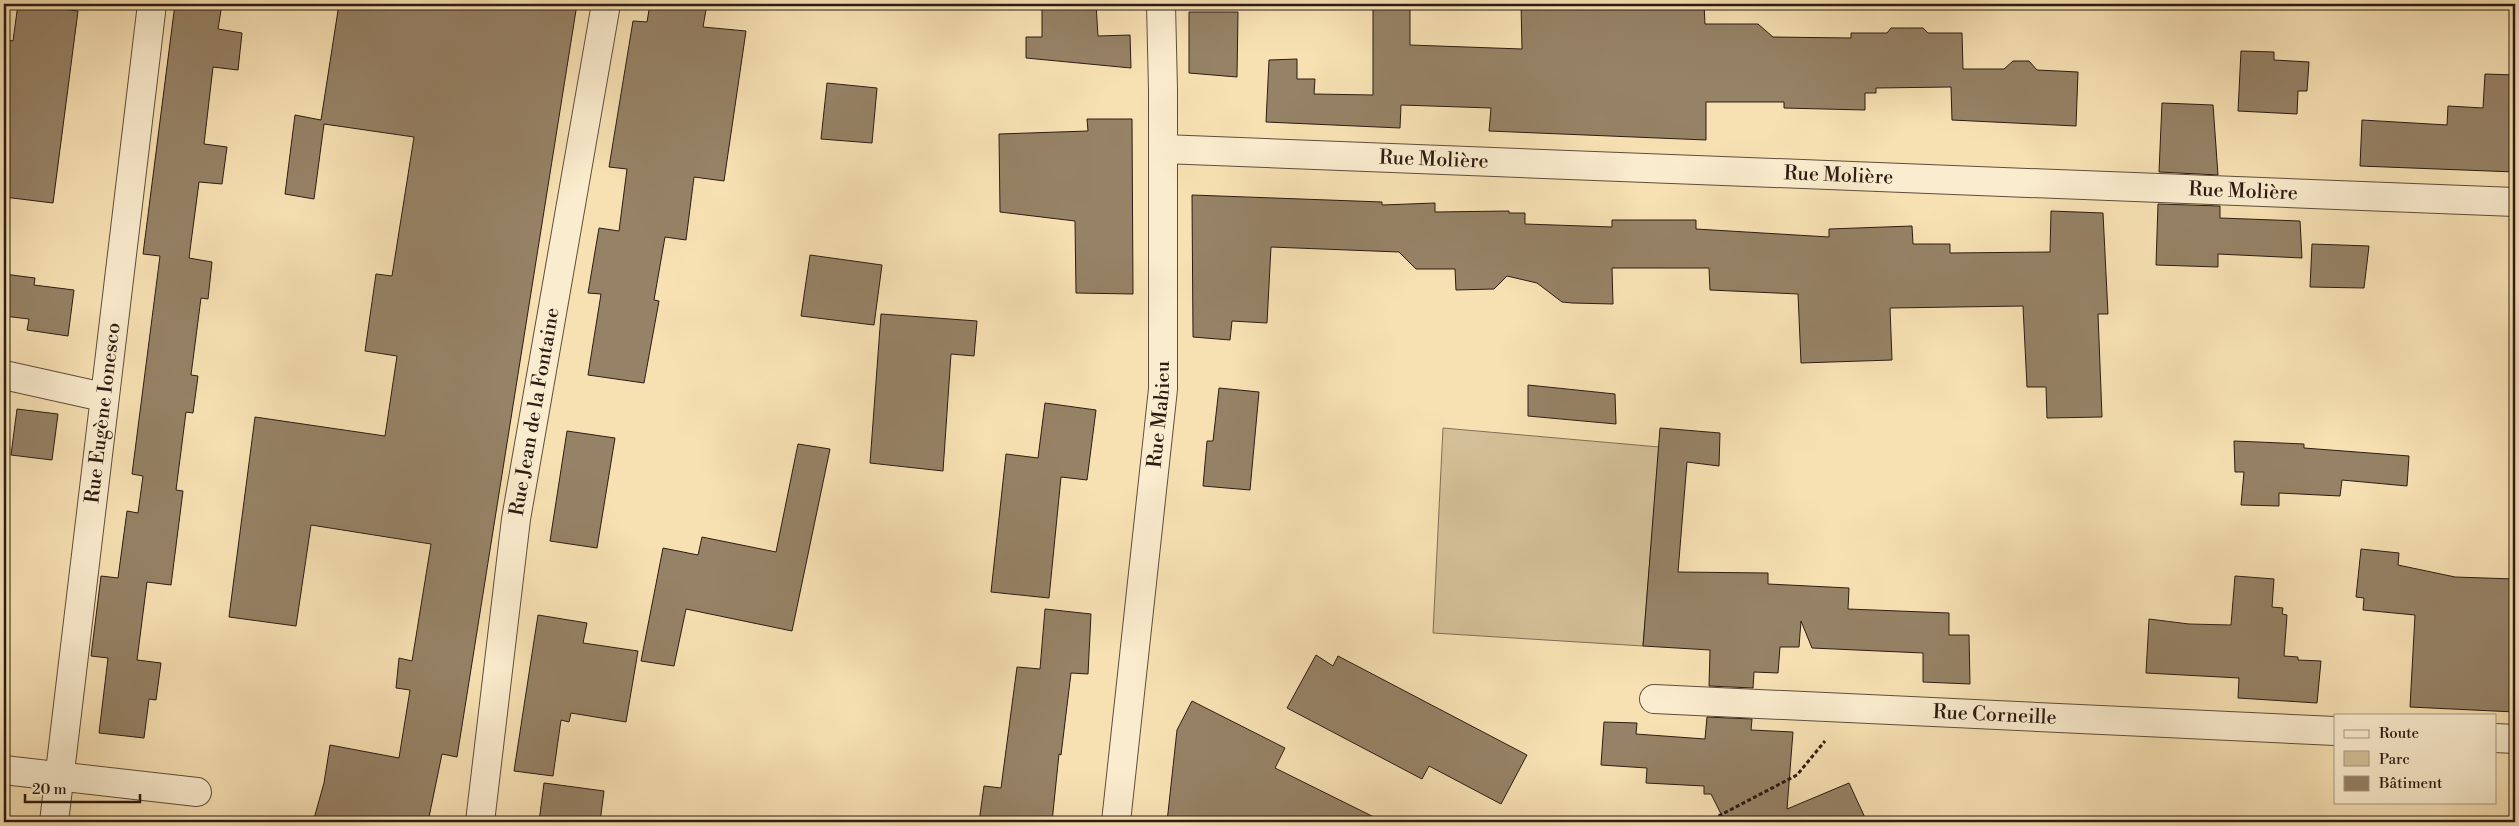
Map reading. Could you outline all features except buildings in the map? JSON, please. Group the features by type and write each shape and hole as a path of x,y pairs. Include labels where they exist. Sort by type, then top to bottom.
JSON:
{"street":[{"name":"Rue Eugène Ionesco","path":"54,822 103,397 152,4"},
{"name":"Rue Jean de la Fontaine","path":"480,822 516,520 606,4"},
{"name":"Rue Mahieu","path":"1116,822 1163,388 1161,4"},
{"name":"Rue Molière","path":"1163,149 2515,202"},
{"path":"4,375 103,397"},
{"name":"Rue Corneille","path":"1654,699 2334,731"},
{"path":"2496,738 2515,739"},
{"path":"4,770 197,792"}],"path":[{"path":"1707,822 1796,776 1853,708"}],"green space":[{"path":"1443,428 1659,447 1643,646 1433,633"}]}
